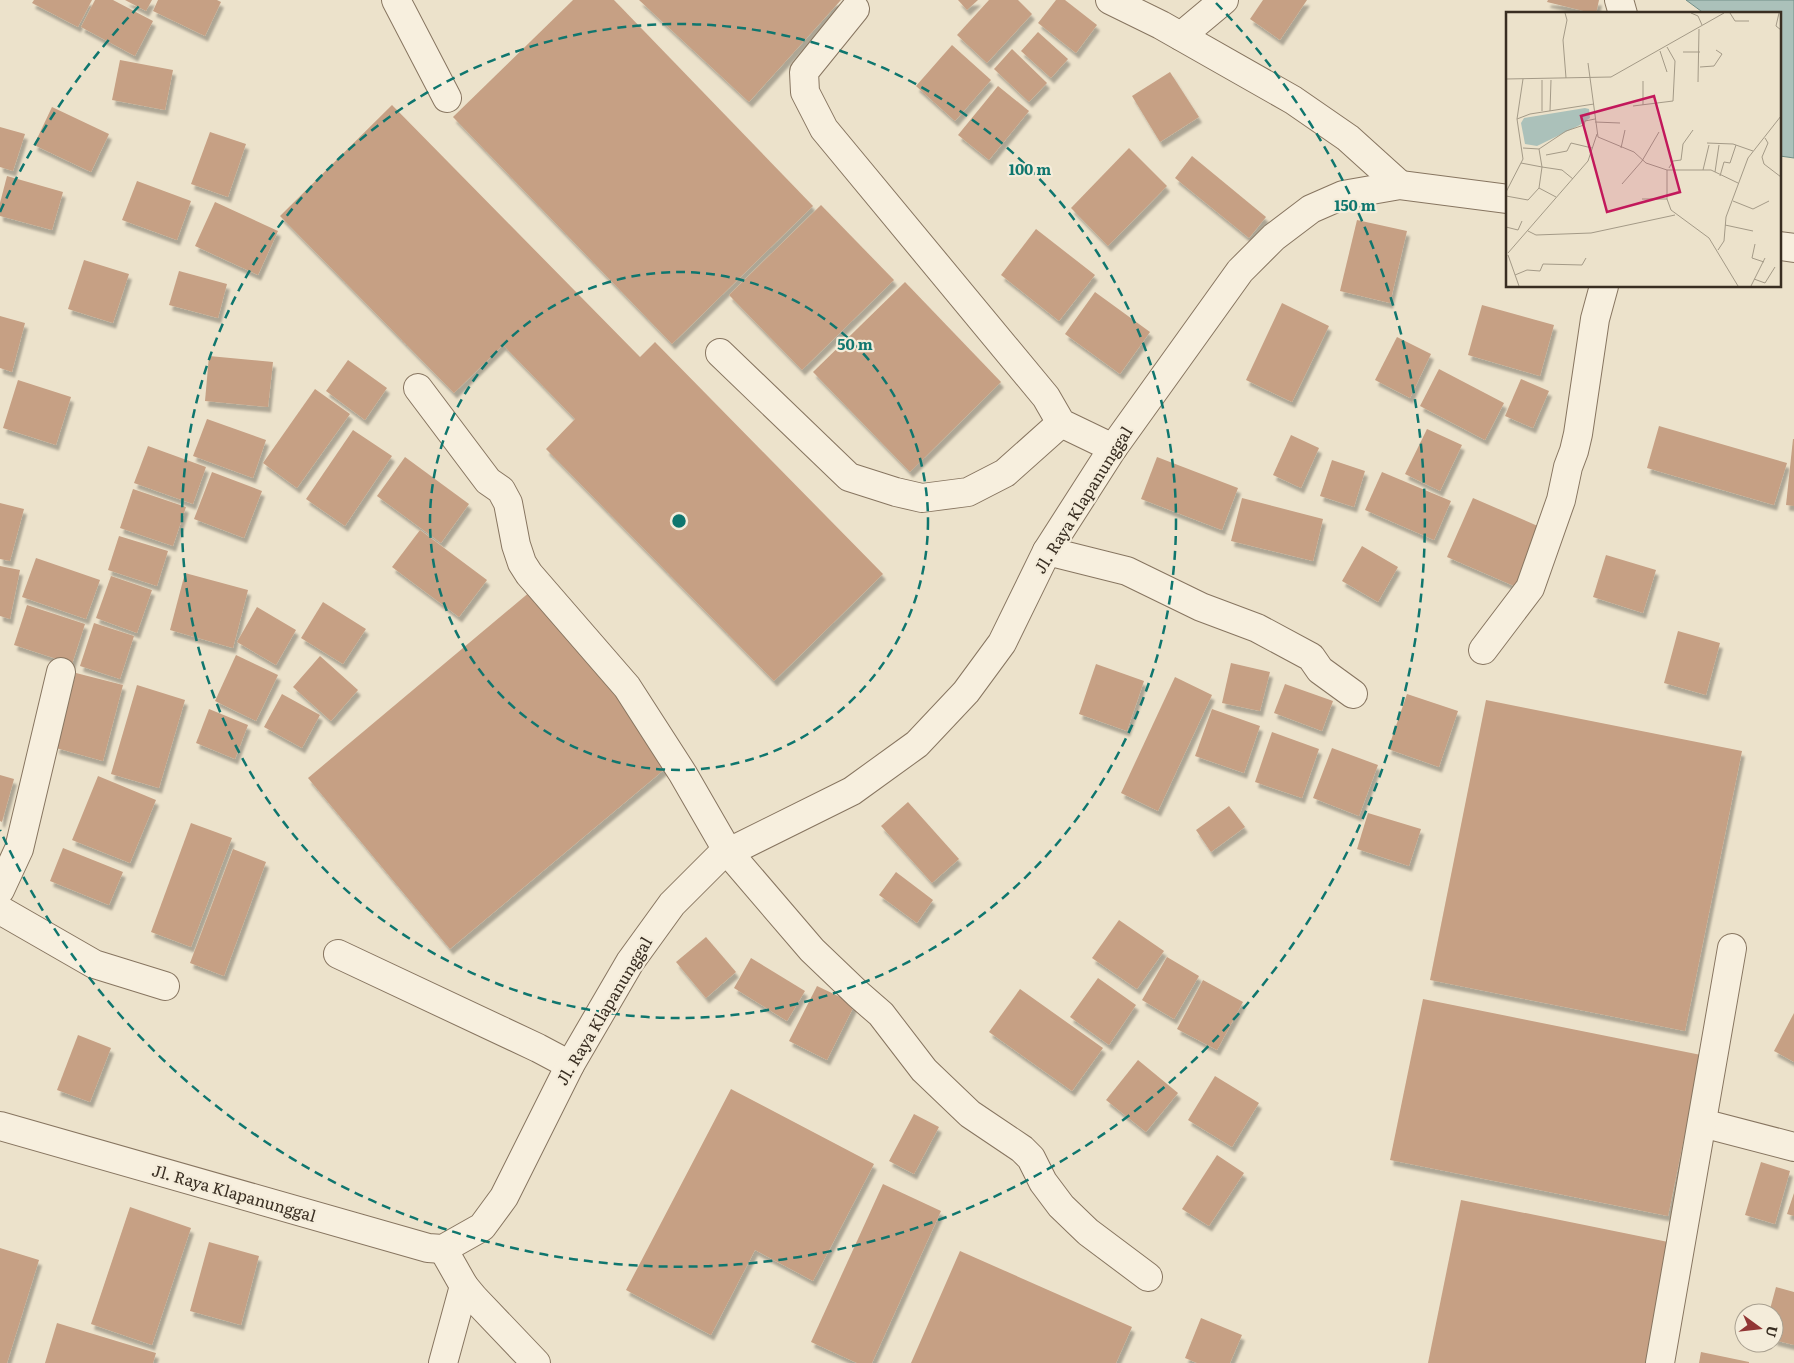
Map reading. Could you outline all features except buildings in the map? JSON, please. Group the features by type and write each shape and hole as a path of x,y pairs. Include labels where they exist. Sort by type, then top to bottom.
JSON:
{"street":[{"path":"396,0 447,98"},
{"path":"1110,0 1181,36 1293,100 1348,138 1400,185"},
{"path":"1181,36 1224,0"},
{"path":"855,9 804,72 805,92 824,129 1046,397 1061,423 1113,448"},
{"name":"Jl. Raya Klapanunggal","path":"0,1126 418,1245 443,1249 482,1227 504,1197 570,1065 630,962 672,904 718,858 852,791 917,744 966,692 1002,643 1047,551 1113,448 1240,271 1274,238 1311,209 1343,195 1400,185 1506,199"},
{"path":"1483,650 1530,588 1561,500 1578,434 1595,319 1603,288"},
{"path":"720,353 849,478 922,498 968,492 1005,473 1061,423"},
{"path":"418,388 488,481 501,490 508,503 522,563 529,574 626,687 683,774 728,852 812,950 881,1014 924,1070 970,1114 1022,1149 1031,1158 1044,1182 1061,1206 1088,1232 1148,1276"},
{"path":"1047,551 1127,571 1201,607 1257,628 1311,657 1320,670 1352,694"},
{"path":"0,890 19,849 61,672"},
{"path":"0,910 94,964 165,986"},
{"path":"1660,1363 1732,948"},
{"path":"338,954 538,1048 570,1065"},
{"path":"1702,1123 1794,1147"},
{"path":"443,1249 464,1286 536,1363"},
{"path":"443,1363 464,1286"}],"water":[{"path":"1686,0 1794,0 1794,158 1782,156 1782,12 1702,12"}]}
